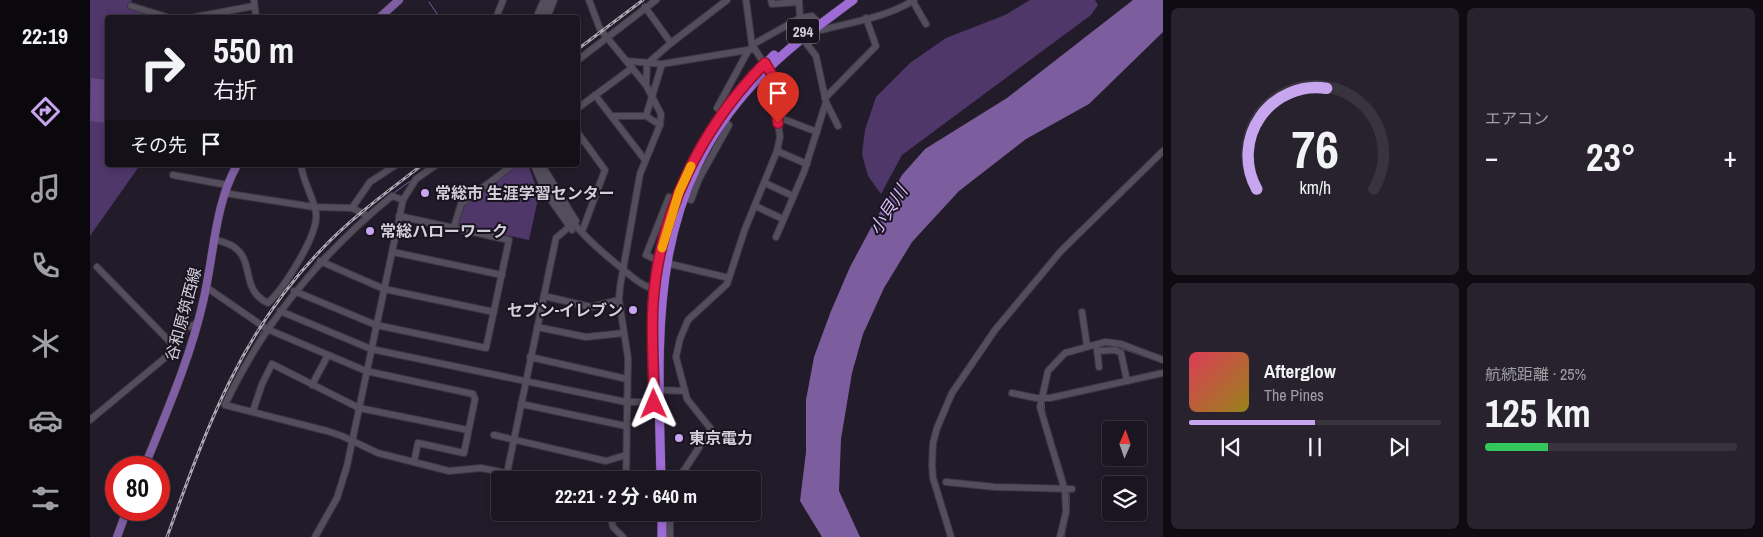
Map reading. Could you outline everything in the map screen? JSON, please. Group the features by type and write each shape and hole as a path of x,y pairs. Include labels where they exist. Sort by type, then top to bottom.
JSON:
{"highway":[{"name":"294","path":"655,471 652,328 662,262 680,198 723,117 767,66 843,0"},
{"name":"294","path":"767,66 803,39 816,24 853,0"},
{"name":"294","path":"658,290 661,471"},
{"path":"656,521 656,537"},
{"path":"662,521 662,537"}],"main road":[{"path":"383,15 399,0"},
{"name":"谷和原筑西線","path":"149,456 180,379 198,323 224,193 236,167"},
{"path":"117,537 123,521"}],"street":[{"path":"497,15 503,0"},
{"path":"537,15 544,0"},
{"path":"542,15 549,0"},
{"path":"548,15 554,0"},
{"path":"589,0 599,26 652,94 661,114 660,125 640,174 622,269 619,300 628,358 626,471"},
{"path":"580,58 656,0"},
{"path":"646,86 647,64 727,0"},
{"path":"729,278 662,262 646,255 669,197 691,200 703,155 729,125 717,108 751,48 746,0"},
{"path":"771,0 772,4 799,1 800,18"},
{"path":"627,61 662,64 751,48 800,18 812,16 822,30 903,6 913,0 926,24"},
{"path":"203,15 254,3"},
{"path":"131,6 160,15"},
{"path":"645,7 671,43"},
{"path":"776,237 807,164 826,100 876,46 866,18"},
{"path":"803,39 816,56 826,100 838,126"},
{"path":"683,471 711,429 692,407 685,391 676,357 684,328 688,320 727,284 777,151 780,137 776,96 767,66 751,48"},
{"path":"646,116 662,64"},
{"path":"580,106 632,68"},
{"path":"595,95 645,160"},
{"path":"613,116 646,116 660,125"},
{"path":"778,117 817,132"},
{"path":"580,136 604,170 583,229 584,237"},
{"path":"777,151 807,164"},
{"path":"951,537 933,478 932,465 933,443 937,428 952,393 995,330 1060,251 1163,151"},
{"path":"215,240 234,247 239,252 245,264 250,286 259,299 268,303 278,293 293,272 314,233 317,215 302,167"},
{"path":"352,208 370,182 393,167"},
{"path":"315,537 337,498 353,441 403,200 416,179 433,167"},
{"path":"454,227 461,204 510,167"},
{"path":"535,167 546,193 571,225 642,285 658,290"},
{"path":"539,167 571,225"},
{"path":"544,167 563,203 583,229"},
{"path":"173,175 227,185"},
{"path":"765,183 794,196"},
{"path":"224,193 314,206 352,208 368,216"},
{"path":"403,200 392,196 320,261 294,291 267,329 239,375 225,404 327,431 378,453 449,471 481,468 497,471"},
{"path":"755,206 783,219"},
{"path":"294,291 376,326 486,348 502,275 507,238 399,216"},
{"path":"507,471 556,238 571,225"},
{"path":"392,252 502,275"},
{"path":"320,261 384,289 494,312"},
{"path":"97,267 175,347"},
{"path":"206,287 267,329 366,371 473,394 475,399 464,453 418,443 414,462"},
{"path":"544,296 591,307 619,300"},
{"path":"280,311 371,348 626,402 647,402"},
{"path":"1082,312 1087,346"},
{"path":"90,420 161,361 175,347 186,328 198,323"},
{"path":"537,328 586,337 624,333"},
{"path":"1097,347 1115,342 1163,360"},
{"path":"1060,537 1069,490 1043,419 1043,398 1048,371 1065,353 1087,346 1097,347 1121,353 1127,381"},
{"path":"1097,347 1099,367"},
{"path":"312,385 328,355"},
{"path":"530,357 627,379"},
{"path":"253,411 262,384 272,364 359,408 468,430"},
{"path":"1012,393 1043,398 1163,373"},
{"path":"659,390 685,391"},
{"path":"521,404 626,426"},
{"path":"494,435 606,461 626,455"},
{"path":"946,482 1069,490"},
{"path":"612,521 613,527 623,537"},
{"path":"670,521 670,537"}],"shaded area":[{"path":"90,0 132,0 131,2 158,15 105,15 105,167 139,167 90,236"},
{"path":"1030,0 1095,0 1098,5 1091,15 902,155 881,194 868,176 862,154 865,130 876,97 910,63 946,38 1005,15"},
{"path":"91,78 105,80 105,123 90,121"},
{"path":"514,167 529,167 539,194 529,240 459,225 457,223 464,204"}],"water":[{"name":"小貝川","path":"1133,0 1163,0 1163,32 1089,104 1026,139 959,191 912,242 884,288 863,334 852,373 841,439 839,491 860,537 822,537 800,501 806,452 806,400 814,357 831,311 850,267 873,224 902,175 925,149 1007,98"}],"waterway":[{"path":"429,2 438,15"},
{"path":"394,193 413,179"},
{"path":"267,324 317,261 357,222"},
{"path":"226,396 262,331"},
{"path":"1117,347 1163,363"},
{"path":"1044,403 1045,414"},
{"path":"1059,459 1067,486"},
{"path":"1069,492 1069,511"},
{"path":"1064,537 1068,515"}],"railway":[{"path":"580,47 643,0"},
{"path":"167,537 211,422 246,350 267,316 292,283 344,227 419,167"}],"slow traffic":[{"path":"662,248 668,223 691,166"}],"place":[{"name":"常総市 生涯学習センター","path":"425,193"},
{"name":"常総ハローワーク","path":"370,231"},
{"name":"セブン-イレブン","path":"633,310"},
{"name":"東京電力","path":"679,438"}],"route":[{"path":"654,404 652,319 656,278 668,223 692,162 708,133 723,112 765,63 772,75 778,123"}]}
